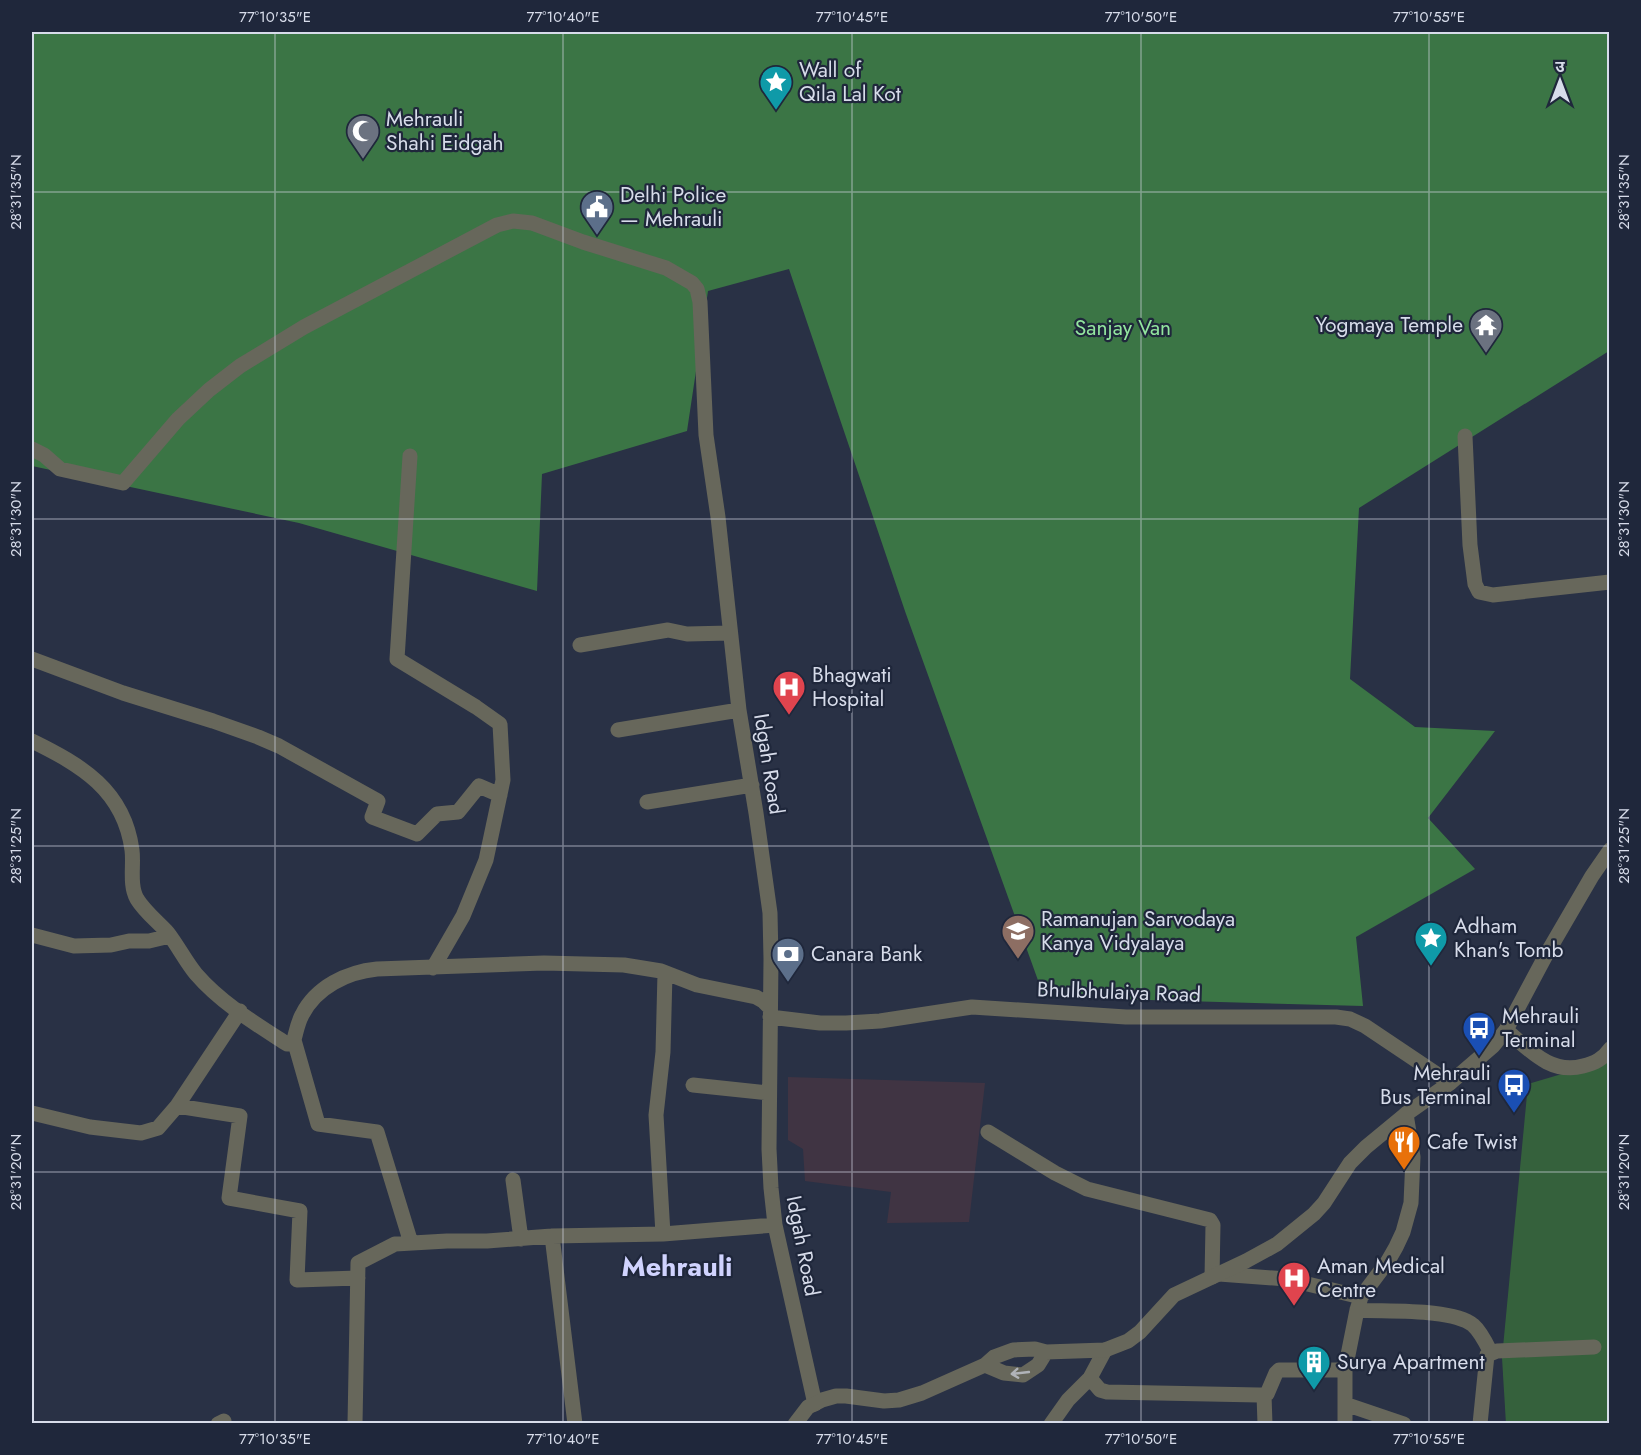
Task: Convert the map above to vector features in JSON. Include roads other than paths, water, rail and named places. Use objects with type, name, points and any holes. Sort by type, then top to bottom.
[{"type":"street","name":"Idgah Road","points":[[32,449],[44,455],[60,469],[123,483],[178,419],[209,390],[240,366],[324,316],[497,225],[513,221],[543,227],[666,268],[685,278],[697,289],[700,302],[706,435],[718,517],[739,710],[770,913],[771,1188],[775,1225],[815,1404]]},
{"type":"street","points":[[1465,436],[1471,554],[1475,584],[1479,592],[1493,595],[1610,582]]},
{"type":"street","points":[[410,456],[397,659],[500,724],[503,780],[486,860],[463,916],[433,968]]},
{"type":"street","points":[[580,645],[668,630],[687,634],[730,633]]},
{"type":"street","points":[[32,659],[123,693],[213,721],[279,746],[378,801],[372,817],[417,834],[437,814],[458,812],[479,786],[500,795]]},
{"type":"street","points":[[618,730],[739,710]]},
{"type":"street","points":[[32,741],[76,764],[104,789],[124,819],[129,835],[136,897],[170,936],[197,975],[240,1011],[287,1044],[291,1044],[294,1040],[318,1124],[377,1132],[411,1243]]},
{"type":"street","points":[[647,802],[752,785]]},
{"type":"street","points":[[795,1424],[808,1407],[836,1396],[884,1401],[899,1400],[922,1393],[985,1365],[994,1357],[1014,1350],[1035,1349],[1046,1352],[1105,1350],[1128,1341],[1140,1332],[1174,1295],[1277,1244],[1324,1203],[1350,1163],[1406,1114],[1450,1083],[1493,1046],[1506,1030],[1546,955],[1592,876],[1610,850]]},
{"type":"street","points":[[32,935],[74,946],[111,945],[170,936]]},
{"type":"street","name":"Bhulbhulaiya Road","points":[[294,1040],[297,1025],[316,996],[336,981],[363,970],[544,963],[624,964],[665,973],[697,986],[756,998],[763,1001],[770,1012],[820,1023],[880,1022],[972,1007],[1126,1017],[1336,1017],[1350,1019],[1365,1026],[1450,1083]]},
{"type":"street","points":[[663,1234],[656,1115],[663,1052],[665,973]]},
{"type":"street","points":[[32,1113],[90,1127],[141,1133],[158,1128],[177,1106],[240,1011]]},
{"type":"street","points":[[1506,1030],[1546,1063],[1564,1068],[1597,1062],[1610,1049]]},
{"type":"street","points":[[693,1084],[769,1093]]},
{"type":"street","points":[[177,1106],[240,1116],[229,1198],[300,1211],[297,1280],[358,1278]]},
{"type":"street","points":[[1345,1424],[1345,1370],[1359,1304],[1396,1247],[1411,1203],[1413,1157],[1406,1114]]},
{"type":"street","points":[[988,1132],[1064,1178],[1087,1189],[1206,1217],[1213,1226],[1215,1275]]},
{"type":"street","points":[[513,1180],[521,1239]]},
{"type":"street","points":[[355,1424],[358,1263],[395,1244],[552,1236],[663,1234],[775,1225]]},
{"type":"street","points":[[552,1236],[575,1424]]},
{"type":"street","points":[[1215,1275],[1287,1279],[1359,1304],[1454,1316],[1474,1326],[1482,1335],[1491,1353]]},
{"type":"street","points":[[1480,1424],[1487,1355],[1594,1347]]},
{"type":"street","points":[[1051,1424],[1068,1400],[1090,1378],[1105,1350]]},
{"type":"street","points":[[985,1365],[1004,1373],[1023,1375],[1038,1365],[1046,1352]]},
{"type":"street","points":[[1090,1378],[1100,1390],[1107,1392],[1264,1395],[1269,1392],[1276,1373],[1281,1369],[1345,1370]]},
{"type":"street","points":[[1264,1395],[1265,1424]]},
{"type":"street","points":[[1345,1404],[1404,1424]]},
{"type":"place","name":"Wall of Qila Lal Kot","points":[[776,111]]},
{"type":"place","name":"Mehrauli Shahi Eidgah","points":[[363,160]]},
{"type":"place","name":"Delhi Police — Mehrauli","points":[[597,236]]},
{"type":"place","name":"Yogmaya Temple","points":[[1486,354]]},
{"type":"place","name":"Bhagwati Hospital","points":[[789,716]]},
{"type":"place","name":"Ramanujan Sarvodaya Kanya Vidyalaya","points":[[1018,960]]},
{"type":"place","name":"Adham Khan's Tomb","points":[[1431,967]]},
{"type":"place","name":"Canara Bank","points":[[788,983]]},
{"type":"place","name":"Mehrauli Terminal","points":[[1479,1057]]},
{"type":"place","name":"Mehrauli Bus Terminal","points":[[1514,1114]]},
{"type":"place","name":"Cafe Twist","points":[[1404,1171]]},
{"type":"place","name":"Aman Medical Centre","points":[[1294,1307]]},
{"type":"place","name":"Surya Apartment","points":[[1314,1391]]},
{"type":"district","name":"Mehrauli","points":[[677,1266]]},
{"type":"park label","name":"Sanjay Van","points":[[1123,328]]}]
